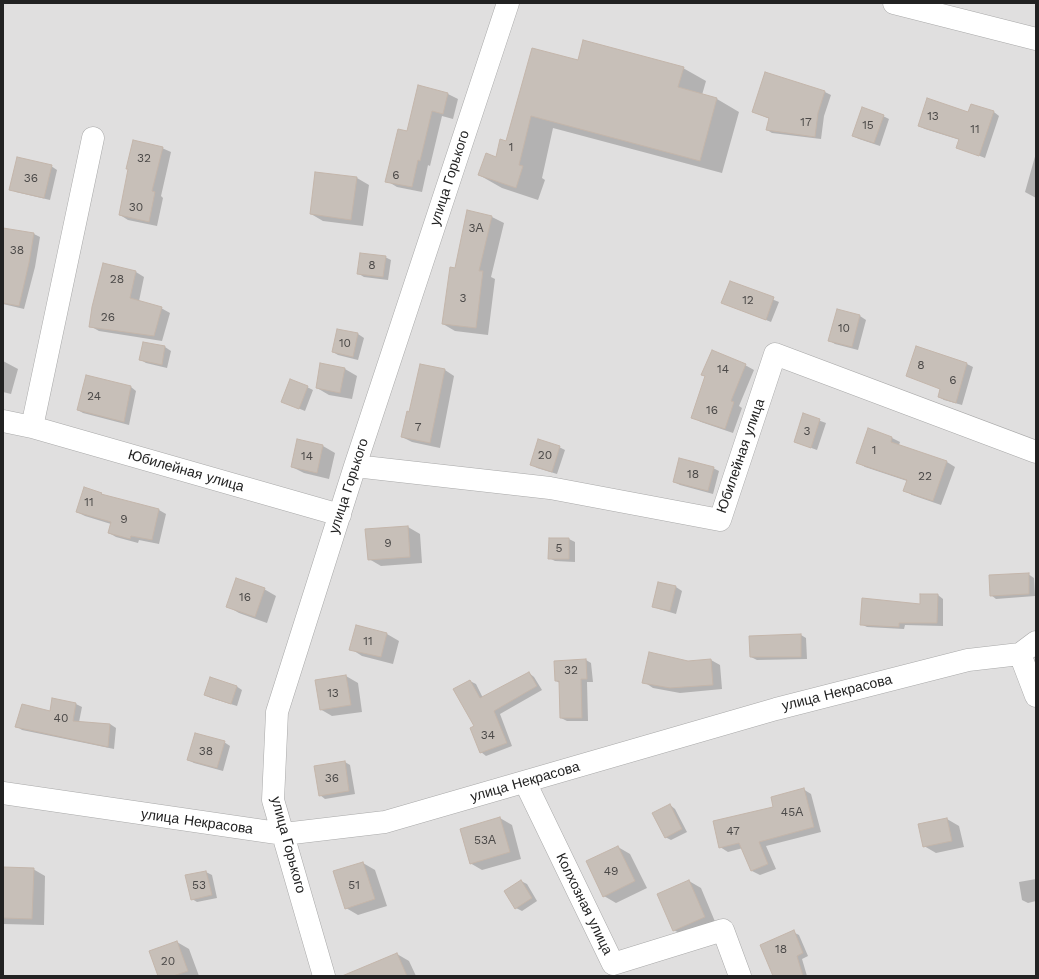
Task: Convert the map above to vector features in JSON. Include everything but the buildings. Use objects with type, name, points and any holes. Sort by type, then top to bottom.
[{"type":"street","name":"улица Горького","points":[[324,976],[273,800],[277,712],[354,466],[508,3]]},
{"type":"street","points":[[894,3],[1036,39]]},
{"type":"street","points":[[32,427],[93,138]]},
{"type":"street","name":"Юбилейная улица","points":[[354,466],[550,488],[720,520],[775,354],[1036,452]]},
{"type":"street","name":"Юбилейная улица","points":[[3,421],[32,427],[340,514]]},
{"type":"street","points":[[1028,648],[1036,696]]},
{"type":"street","name":"улица Некрасова","points":[[3,793],[284,834],[385,822],[776,709],[968,660],[1028,648]]},
{"type":"street","name":"Колхозная улица","points":[[525,782],[613,964],[723,930],[740,976]]},
{"type":"shaded area","points":[[3,3],[1036,3],[1036,976],[3,976]]}]
